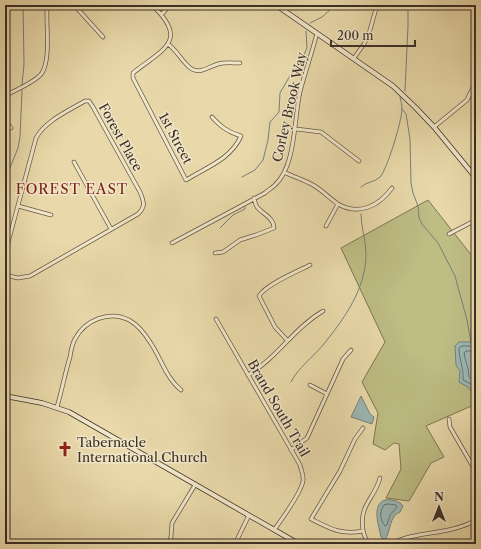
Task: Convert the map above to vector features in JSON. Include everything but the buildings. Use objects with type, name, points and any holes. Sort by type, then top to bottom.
[{"type":"main road","points":[[5,539],[8,544]]},
{"type":"street","points":[[5,96],[42,74],[46,61],[48,5]]},
{"type":"street","points":[[74,5],[103,37]]},
{"type":"street","points":[[152,5],[162,14],[171,28],[171,37],[168,44],[176,50],[187,65],[193,70],[201,71],[220,64],[240,63]]},
{"type":"street","points":[[162,14],[170,5]]},
{"type":"street","points":[[276,5],[393,86],[434,127],[476,178]]},
{"type":"street","points":[[354,58],[368,37],[377,5]]},
{"type":"street","name":"Corley Brook Way","points":[[172,243],[276,185],[284,172],[289,157],[296,129],[300,92],[317,33]]},
{"type":"street","name":"1st Street","points":[[168,44],[132,75],[186,180],[229,154],[237,146],[241,136],[229,132],[212,117]]},
{"type":"street","points":[[434,127],[467,100],[476,81]]},
{"type":"street","name":"Forest Place","points":[[5,254],[36,138],[40,131],[66,112],[85,101],[89,101],[140,192],[144,202],[143,209],[138,214],[30,276],[18,278],[5,275]]},
{"type":"street","points":[[5,120],[11,128]]},
{"type":"street","points":[[296,129],[321,132],[359,161]]},
{"type":"street","points":[[74,162],[111,229]]},
{"type":"street","points":[[284,172],[314,185],[338,204],[357,210],[367,208],[386,196],[392,188]]},
{"type":"street","points":[[215,253],[223,252],[240,240],[274,228],[274,224],[270,218],[258,208],[254,198]]},
{"type":"street","points":[[326,226],[338,204]]},
{"type":"street","points":[[18,206],[51,215]]},
{"type":"street","points":[[448,234],[476,220]]},
{"type":"street","points":[[287,340],[276,327],[259,296],[269,287],[310,265]]},
{"type":"street","points":[[248,375],[267,361],[308,320],[323,311]]},
{"type":"street","points":[[57,407],[74,340],[85,326],[95,319],[112,316],[129,320],[138,327],[150,342],[173,384],[181,390]]},
{"type":"street","name":"Brand South Trail","points":[[216,319],[300,465],[303,474],[303,481],[299,490],[274,530]]},
{"type":"street","points":[[291,450],[307,438],[343,359],[350,350]]},
{"type":"street","points":[[310,385],[326,394]]},
{"type":"street","points":[[5,396],[57,407],[80,418],[299,544]]},
{"type":"street","points":[[449,419],[450,427],[475,467],[476,472]]},
{"type":"street","points":[[363,428],[355,438],[340,471],[311,519],[336,531],[349,533],[363,531]]},
{"type":"street","points":[[370,544],[367,542],[363,531],[362,514],[378,485],[380,478]]},
{"type":"street","points":[[168,544],[171,537],[172,523],[195,484]]},
{"type":"street","points":[[235,544],[249,515]]},
{"type":"street","points":[[391,544],[458,529],[476,520]]},
{"type":"green space","points":[[428,200],[476,261],[476,404],[426,426],[444,457],[431,463],[409,501],[386,498],[401,469],[399,444],[394,443],[385,450],[373,444],[378,413],[362,382],[385,342],[341,248]]},
{"type":"water","points":[[459,342],[476,342],[476,394],[474,395],[468,387],[459,382],[460,371],[456,365],[455,346]]},
{"type":"water","points":[[361,396],[370,414],[374,417],[372,424],[351,417]]},
{"type":"water","points":[[385,500],[395,501],[403,506],[400,512],[396,514],[392,520],[385,540],[381,537],[377,511],[378,506]]},
{"type":"waterway","points":[[22,85],[24,64],[23,5]]},
{"type":"waterway","points":[[310,23],[322,17],[338,5]]},
{"type":"waterway","points":[[405,91],[408,5]]},
{"type":"waterway","points":[[242,177],[255,170],[263,160],[268,140],[270,122],[279,112],[280,93],[302,59],[307,48],[306,31]]},
{"type":"waterway","points":[[5,180],[18,148],[20,137],[22,90]]},
{"type":"waterway","points":[[361,187],[376,180],[383,173],[400,123],[402,108],[400,97]]},
{"type":"waterway","points":[[402,109],[406,114],[410,139],[411,183],[418,206],[419,218],[422,224],[438,243],[455,276],[467,320],[471,342]]},
{"type":"waterway","points":[[220,228],[233,215],[245,209],[245,207]]},
{"type":"waterway","points":[[291,382],[339,325],[358,291],[365,267],[366,254],[361,214]]},
{"type":"place","name":"Tabernacle International Church","points":[[65,449]]},
{"type":"district","name":"FOREST EAST","points":[[72,189]]}]
